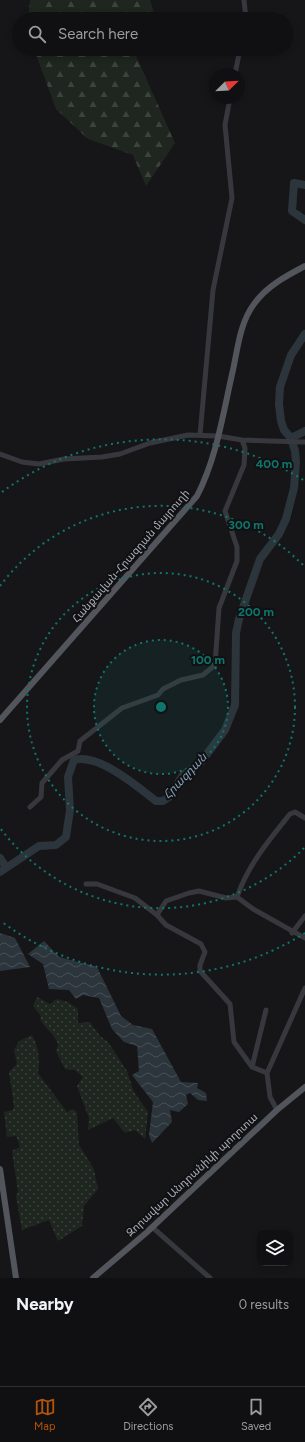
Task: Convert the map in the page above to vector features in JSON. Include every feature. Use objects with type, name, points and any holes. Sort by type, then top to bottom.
[{"type":"main road","name":"Հանքավան-Հրազդան մայրուղի","points":[[0,720],[197,496],[212,460],[242,328],[254,304],[269,288],[305,266]]},
{"type":"main road","name":"Զորավար Անդրանիկի պողոտա","points":[[93,1278],[152,1226],[277,1110],[305,1087]]},
{"type":"main road","points":[[0,1169],[15,1278]]},
{"type":"street","points":[[244,0],[245,12]]},
{"type":"street","points":[[236,68],[239,56]]},
{"type":"street","points":[[200,435],[213,290],[232,198],[225,125],[229,104]]},
{"type":"street","points":[[0,454],[22,462],[39,464],[64,459],[102,457],[166,439],[200,435],[242,440],[281,440],[305,442]]},
{"type":"street","points":[[30,807],[41,797],[42,783],[62,760],[78,751],[80,741],[122,708],[158,695],[163,689],[181,680],[203,675],[215,665],[219,608],[237,561],[237,547],[226,511],[244,465],[245,448],[242,440]]},
{"type":"street","points":[[237,897],[243,881],[260,850],[290,814],[295,812],[305,818]]},
{"type":"street","points":[[86,884],[97,884],[135,898],[157,915],[166,926],[202,944],[205,949],[200,965],[200,971],[230,1004],[234,1042],[252,1067],[267,1073]]},
{"type":"street","points":[[157,915],[166,901],[199,891],[226,898],[237,897],[253,909],[305,938]]},
{"type":"street","points":[[292,932],[305,916]]},
{"type":"street","points":[[277,1110],[270,1097],[267,1073],[305,988]]},
{"type":"street","points":[[252,1067],[266,1010]]},
{"type":"street","points":[[152,1226],[210,1278]]},
{"type":"green space","points":[[30,0],[150,0],[154,12],[29,12]]},
{"type":"green space","points":[[37,56],[136,56],[175,143],[146,186],[133,155],[88,139],[56,109]]},
{"type":"green space","points":[[37,997],[50,1004],[56,999],[68,1002],[78,1009],[78,1023],[90,1022],[100,1036],[108,1042],[127,1071],[134,1092],[148,1112],[145,1139],[135,1130],[125,1133],[113,1118],[88,1130],[89,1118],[77,1086],[83,1077],[75,1070],[65,1069],[56,1051],[58,1044],[56,1040],[42,1023],[40,1019],[41,1016],[33,1006]]},
{"type":"green space","points":[[32,1035],[38,1054],[38,1073],[67,1112],[73,1109],[77,1113],[79,1145],[94,1169],[98,1189],[84,1206],[82,1226],[58,1241],[49,1220],[22,1230],[16,1196],[18,1192],[12,1151],[20,1147],[16,1136],[7,1137],[4,1112],[13,1110],[14,1106],[9,1072],[17,1064],[14,1050],[19,1041]]},
{"type":"water","points":[[0,933],[15,938],[30,967],[0,971]]},
{"type":"water","points":[[44,941],[59,957],[97,967],[121,1016],[133,1025],[152,1029],[181,1082],[198,1083],[197,1088],[206,1093],[207,1101],[198,1100],[190,1093],[186,1095],[188,1104],[179,1112],[170,1110],[172,1122],[152,1143],[149,1135],[153,1102],[132,1075],[139,1071],[137,1046],[124,1042],[112,1029],[99,998],[83,995],[76,999],[69,990],[49,989],[43,964],[28,954]]},
{"type":"waterway","points":[[305,185],[294,183],[292,211],[305,220]]},
{"type":"waterway","name":"Հրազդան","points":[[0,872],[39,846],[56,845],[66,837],[70,810],[68,777],[74,760],[84,759],[95,761],[106,766],[129,780],[156,801],[163,801],[169,797],[183,775],[201,762],[225,730],[235,705],[236,633],[239,619],[260,559],[279,534],[286,519],[294,488],[296,462],[295,451],[291,438],[284,430],[281,421],[279,404],[280,387],[291,355],[305,334]]},
{"type":"waterway","name":"Հրազդան","points":[[291,438],[305,431]]},
{"type":"waterway","points":[[0,858],[6,867]]}]
